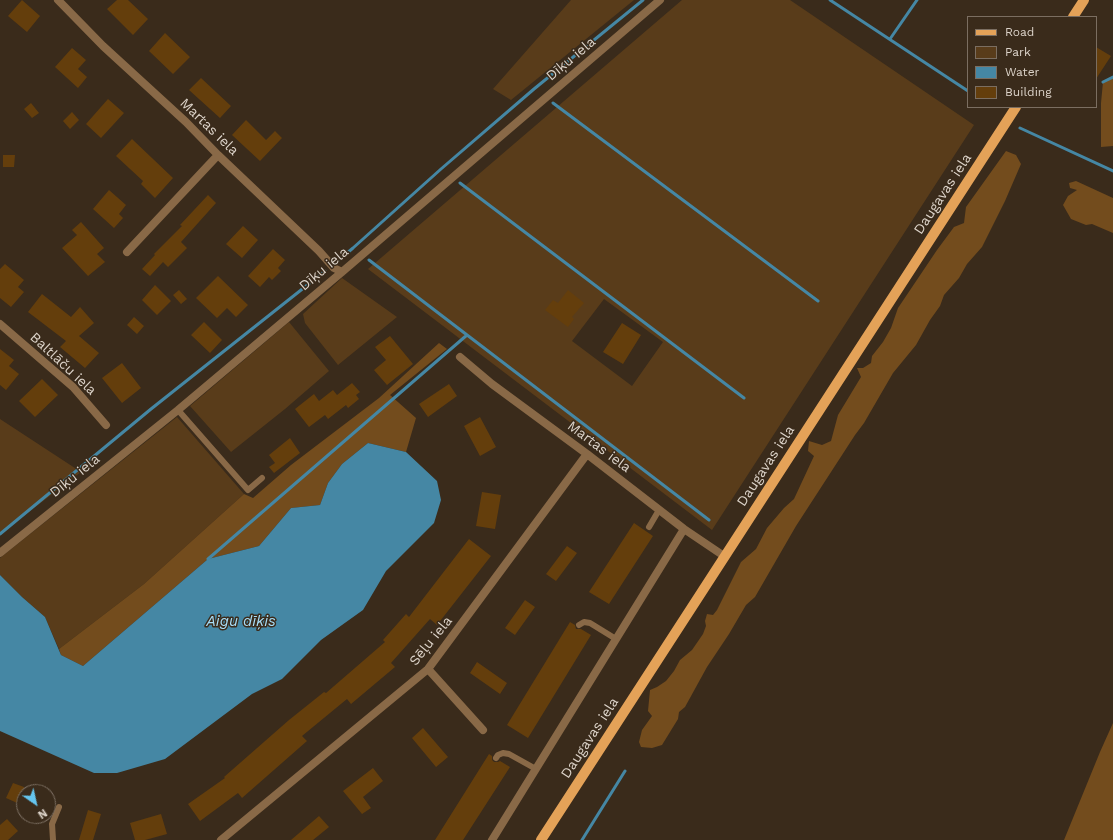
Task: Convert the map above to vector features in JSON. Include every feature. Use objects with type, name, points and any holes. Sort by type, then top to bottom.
[{"type":"main road","points":[[1074,16],[1084,0]]},
{"type":"main road","name":"Daugavas iela","points":[[541,840],[1015,108]]},
{"type":"street","name":"Martas iela","points":[[58,0],[103,46],[186,122],[218,155],[319,251],[334,268],[342,272]]},
{"type":"street","name":"Dīķu iela","points":[[0,553],[178,410],[660,0]]},
{"type":"street","points":[[127,252],[218,155]]},
{"type":"street","name":"Baltlāču iela","points":[[0,324],[73,387],[106,425]]},
{"type":"street","name":"Martas iela","points":[[460,358],[492,384],[587,454],[684,529],[724,556]]},
{"type":"street","name":"Sēļu iela","points":[[221,840],[428,669],[587,454]]},
{"type":"street","points":[[492,840],[684,529]]},
{"type":"street","points":[[428,669],[483,730]]},
{"type":"lane","points":[[178,410],[248,490],[262,478]]},
{"type":"lane","points":[[649,527],[659,510]]},
{"type":"lane","points":[[579,625],[584,622],[590,623],[616,639]]},
{"type":"lane","points":[[496,758],[498,755],[503,753],[509,754],[536,769]]},
{"type":"lane","points":[[52,840],[52,824],[59,807]]},
{"type":"green space","points":[[571,0],[634,0],[511,100],[493,89]]},
{"type":"green space","points":[[682,0],[790,0],[974,125],[712,530],[368,269]],"holes":[[[604,299],[663,342],[632,386],[572,341]]]},
{"type":"green space","points":[[342,278],[397,317],[338,365],[305,323],[303,314]]},
{"type":"green space","points":[[289,322],[329,371],[285,409],[231,452],[190,406]]},
{"type":"green space","points":[[177,417],[244,494],[144,584],[59,649],[45,617],[0,575],[0,558]]},
{"type":"green space","points":[[0,419],[81,472],[0,534]]},
{"type":"shaded area","points":[[1113,77],[1113,146],[1101,147],[1101,103],[1103,82]]},
{"type":"shaded area","points":[[1006,151],[1016,155],[1021,164],[1005,201],[982,247],[967,264],[959,278],[944,295],[940,306],[916,345],[893,373],[864,423],[796,526],[755,597],[746,605],[707,667],[685,707],[679,712],[678,719],[662,745],[652,748],[641,747],[639,742],[642,730],[652,716],[648,711],[650,690],[666,681],[680,660],[692,650],[703,634],[706,626],[705,621],[707,614],[713,615],[717,610],[741,562],[756,549],[767,528],[794,499],[814,456],[808,451],[809,441],[822,445],[831,441],[838,415],[861,377],[857,368],[863,368],[871,363],[872,356],[883,342],[891,328],[898,308],[954,227],[964,223],[966,207]]},
{"type":"shaded area","points":[[1076,181],[1113,198],[1113,233],[1092,224],[1086,225],[1071,219],[1063,205],[1068,196],[1077,190],[1070,188],[1069,183]]},
{"type":"shaded area","points":[[439,343],[447,349],[390,395],[416,418],[406,452],[368,443],[342,464],[328,483],[320,505],[291,508],[259,546],[208,559],[83,666],[61,655],[59,649],[144,584],[244,494],[253,498],[291,465],[379,398]]},
{"type":"shaded area","points":[[1113,723],[1113,840],[1064,840],[1100,752]]},
{"type":"water","name":"Aigu dīķis","points":[[368,443],[406,452],[437,481],[441,500],[434,523],[386,571],[363,610],[321,640],[282,679],[252,694],[165,759],[117,773],[94,773],[0,731],[0,575],[45,617],[61,655],[83,666],[208,559],[259,546],[291,508],[320,505],[328,483],[342,464]]},
{"type":"building","points":[[22,0],[40,16],[27,32],[8,16]]},
{"type":"building","points":[[117,0],[128,0],[148,19],[133,35],[107,9]]},
{"type":"building","points":[[165,33],[190,57],[173,74],[149,51]]},
{"type":"building","points":[[72,48],[86,60],[78,69],[87,77],[78,88],[55,67]]},
{"type":"building","points":[[1097,48],[1111,56],[1097,77]]},
{"type":"building","points":[[201,78],[231,106],[220,118],[189,90]]},
{"type":"building","points":[[108,99],[124,113],[101,138],[86,124]]},
{"type":"building","points":[[31,103],[39,113],[32,118],[24,109]]},
{"type":"building","points":[[72,112],[79,120],[70,129],[63,121]]},
{"type":"building","points":[[246,120],[266,140],[275,131],[282,138],[260,161],[232,135]]},
{"type":"building","points":[[132,139],[173,178],[155,198],[141,184],[143,181],[116,156]]},
{"type":"building","points":[[3,155],[15,155],[14,167],[3,167]]},
{"type":"building","points":[[109,190],[126,205],[119,214],[123,218],[114,228],[93,209]]},
{"type":"building","points":[[208,195],[216,203],[181,242],[187,248],[168,267],[163,262],[150,276],[142,269],[155,255],[154,254],[182,226],[180,225]]},
{"type":"building","points":[[81,222],[104,248],[97,254],[105,262],[88,276],[62,248],[77,235],[72,230]]},
{"type":"building","points":[[243,226],[258,240],[242,258],[226,244]]},
{"type":"building","points":[[273,249],[285,260],[278,268],[281,271],[272,280],[269,277],[260,287],[248,276]]},
{"type":"building","points":[[5,264],[24,280],[18,287],[24,292],[11,307],[0,298],[0,269]]},
{"type":"building","points":[[218,276],[248,305],[236,317],[227,308],[217,318],[196,298]]},
{"type":"building","points":[[155,285],[171,301],[157,315],[142,300]]},
{"type":"building","points":[[179,290],[187,299],[181,304],[173,295]]},
{"type":"building","points":[[568,290],[584,303],[572,317],[574,319],[568,327],[545,310],[553,300],[558,303]]},
{"type":"building","points":[[42,294],[71,317],[80,307],[94,323],[79,336],[99,353],[85,368],[60,347],[66,341],[28,312]]},
{"type":"building","points":[[134,317],[144,326],[137,334],[127,325]]},
{"type":"building","points":[[204,322],[222,340],[210,353],[191,335]]},
{"type":"building","points":[[622,323],[641,335],[623,364],[603,352]]},
{"type":"building","points":[[390,336],[413,364],[387,385],[374,370],[386,360],[375,347]]},
{"type":"building","points":[[0,349],[14,360],[9,366],[19,374],[6,390],[0,385]]},
{"type":"building","points":[[122,363],[141,388],[122,403],[102,378]]},
{"type":"building","points":[[42,379],[58,395],[35,417],[19,401]]},
{"type":"building","points":[[352,383],[360,392],[356,395],[359,399],[348,408],[346,405],[328,419],[325,415],[309,427],[295,409],[314,394],[319,401],[333,390],[337,395]]},
{"type":"building","points":[[449,384],[457,396],[428,417],[419,404]]},
{"type":"building","points":[[480,417],[496,447],[480,456],[464,426]]},
{"type":"building","points":[[290,438],[300,453],[274,473],[269,467],[275,463],[269,455]]},
{"type":"building","points":[[482,492],[501,495],[495,529],[476,526]]},
{"type":"building","points":[[634,523],[653,536],[609,604],[589,592]]},
{"type":"building","points":[[469,539],[491,556],[437,625],[430,619],[391,663],[395,667],[351,704],[347,699],[302,736],[307,741],[242,798],[238,793],[200,821],[188,804],[225,778],[224,777],[289,720],[324,692],[326,693],[385,642],[383,640],[406,614],[409,617]]},
{"type":"building","points":[[567,546],[577,553],[556,581],[546,574]]},
{"type":"building","points":[[525,600],[535,607],[515,635],[505,628]]},
{"type":"building","points":[[570,622],[575,625],[576,629],[581,629],[591,635],[528,738],[507,725]]},
{"type":"building","points":[[477,662],[507,683],[500,694],[470,673]]},
{"type":"building","points":[[423,728],[448,757],[436,767],[412,738]]},
{"type":"building","points":[[489,754],[492,756],[492,760],[494,762],[500,761],[510,767],[463,840],[435,840]]},
{"type":"building","points":[[373,768],[383,781],[363,797],[371,808],[362,814],[343,791]]},
{"type":"building","points":[[13,783],[16,784],[16,802],[6,798]]},
{"type":"building","points":[[88,810],[101,814],[93,840],[79,840]]},
{"type":"building","points":[[161,814],[167,834],[145,840],[135,840],[130,823]]},
{"type":"building","points":[[319,816],[329,827],[313,840],[291,840]]},
{"type":"building","points":[[7,819],[18,831],[8,840],[0,840],[0,825]]},
{"type":"waterway","points":[[339,260],[534,89],[643,0]]},
{"type":"waterway","points":[[830,0],[967,90]]},
{"type":"waterway","points":[[890,39],[917,0]]},
{"type":"waterway","points":[[1103,82],[1113,77]]},
{"type":"waterway","points":[[553,103],[818,301]]},
{"type":"waterway","points":[[1020,128],[1113,171]]},
{"type":"waterway","points":[[460,183],[744,398]]},
{"type":"waterway","points":[[369,260],[709,520]]},
{"type":"waterway","points":[[0,534],[151,409],[325,271]]},
{"type":"waterway","points":[[208,559],[467,335]]},
{"type":"waterway","points":[[582,840],[625,771]]}]
